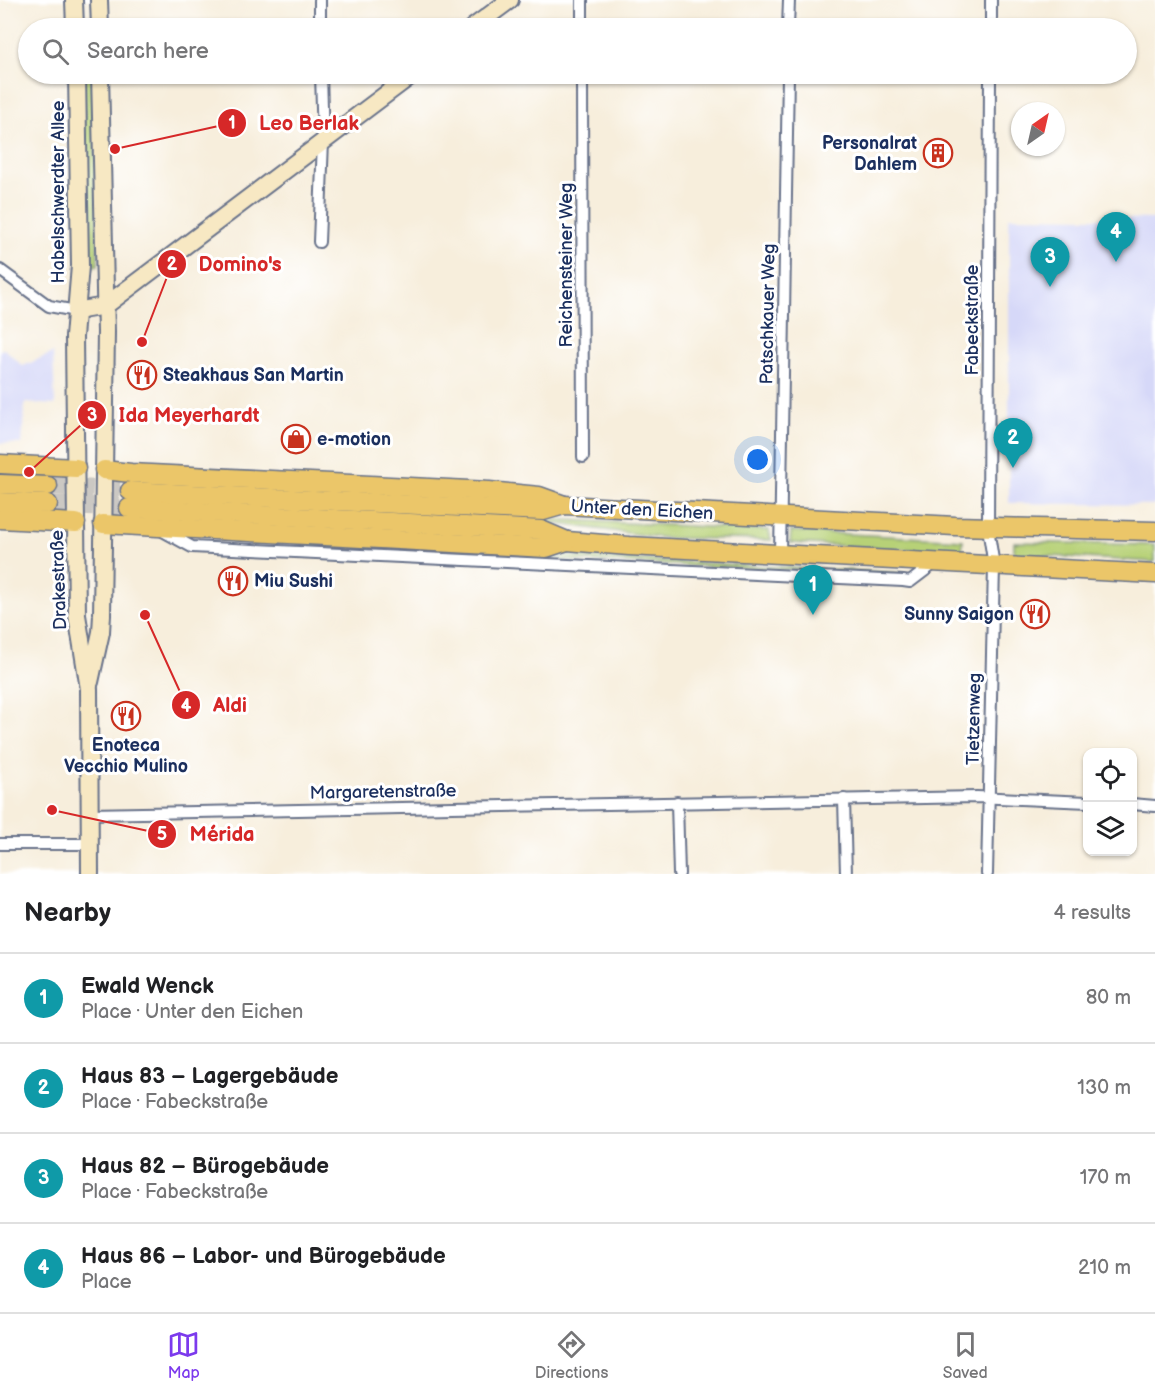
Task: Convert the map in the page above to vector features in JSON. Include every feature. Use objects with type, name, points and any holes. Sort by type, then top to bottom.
[{"type":"main road","points":[[74,0],[75,18]]},
{"type":"main road","points":[[99,0],[100,18]]},
{"type":"main road","points":[[486,18],[510,0]]},
{"type":"main road","name":"Habelschwerdter Allee","points":[[76,468],[74,337],[80,266],[77,84]]},
{"type":"main road","points":[[100,84],[105,306],[103,524]]},
{"type":"main road","points":[[76,311],[105,306],[400,84]]},
{"type":"main road","points":[[0,464],[489,491],[539,496],[564,505]]},
{"type":"main road","name":"Drakestraße","points":[[76,468],[77,615],[89,689],[90,874]]},
{"type":"main road","points":[[0,484],[48,495],[0,502]]},
{"type":"main road","name":"Unter den Eichen","points":[[1155,531],[988,528],[564,505],[543,512],[130,500],[542,530],[567,541],[780,555],[1155,574]]},
{"type":"main road","points":[[0,519],[546,548],[567,541]]},
{"type":"main road","name":"Drakestraße","points":[[89,689],[101,632],[103,524]]},
{"type":"street","points":[[320,0],[320,18]]},
{"type":"street","points":[[582,0],[582,18]]},
{"type":"street","points":[[788,18],[789,0]]},
{"type":"street","points":[[991,0],[991,18]]},
{"type":"street","points":[[319,242],[323,141],[321,84]]},
{"type":"street","name":"Reichensteiner Weg","points":[[582,84],[583,457]]},
{"type":"street","name":"Patschkauer Weg","points":[[780,555],[788,84]]},
{"type":"street","name":"Fabeckstraße","points":[[990,84],[988,528],[994,566]]},
{"type":"street","points":[[0,270],[49,306],[76,311]]},
{"type":"street","points":[[156,527],[192,547],[910,582],[935,563]]},
{"type":"street","name":"Tietzenweg","points":[[987,874],[994,566]]},
{"type":"street","name":"Margaretenstraße","points":[[89,814],[989,797],[1083,802]]},
{"type":"street","points":[[844,799],[846,874]]},
{"type":"street","points":[[677,802],[679,874]]},
{"type":"street","points":[[1137,804],[1155,806]]},
{"type":"street","points":[[0,844],[90,844]]},
{"type":"shaded area","points":[[1009,217],[1155,219],[1155,505],[1009,503]]},
{"type":"shaded area","points":[[4,349],[23,366],[53,353],[55,405],[25,403],[22,444],[0,443],[0,350]]},
{"type":"green space","points":[[82,84],[94,84],[98,265],[88,267]]},
{"type":"green space","points":[[504,517],[769,530],[771,540],[666,538]]},
{"type":"green space","points":[[791,531],[963,540],[962,552],[790,543]]},
{"type":"green space","points":[[305,542],[496,553],[493,557],[306,547]]},
{"type":"green space","points":[[1014,542],[1155,545],[1155,562],[1014,554]]},
{"type":"green space","points":[[510,553],[903,573],[905,575],[509,558]]},
{"type":"tunnel","points":[[48,486],[130,491]]},
{"type":"tunnel","points":[[48,504],[129,508]]},
{"type":"place","name":"Leo Berlak","points":[[115,149]]},
{"type":"place","name":"Personalrat Dahlem","points":[[938,153]]},
{"type":"place","name":"Haus 86 – Labor- und Bürogebäude","points":[[1116,262]]},
{"type":"place","name":"Haus 82 – Bürogebäude","points":[[1050,287]]},
{"type":"place","name":"Domino's","points":[[142,342]]},
{"type":"place","name":"Steakhaus San Martin","points":[[142,375]]},
{"type":"place","name":"e-motion","points":[[296,439]]},
{"type":"place","name":"Haus 83 – Lagergebäude","points":[[1013,468]]},
{"type":"place","name":"Ida Meyerhardt","points":[[29,472]]},
{"type":"place","name":"Miu Sushi","points":[[233,581]]},
{"type":"place","name":"Sunny Saigon","points":[[1035,614]]},
{"type":"place","name":"Aldi","points":[[145,615]]},
{"type":"place","name":"Ewald Wenck","points":[[813,615]]},
{"type":"place","name":"Enoteca Vecchio Mulino","points":[[126,716]]},
{"type":"place","name":"Mérida","points":[[52,810]]}]
